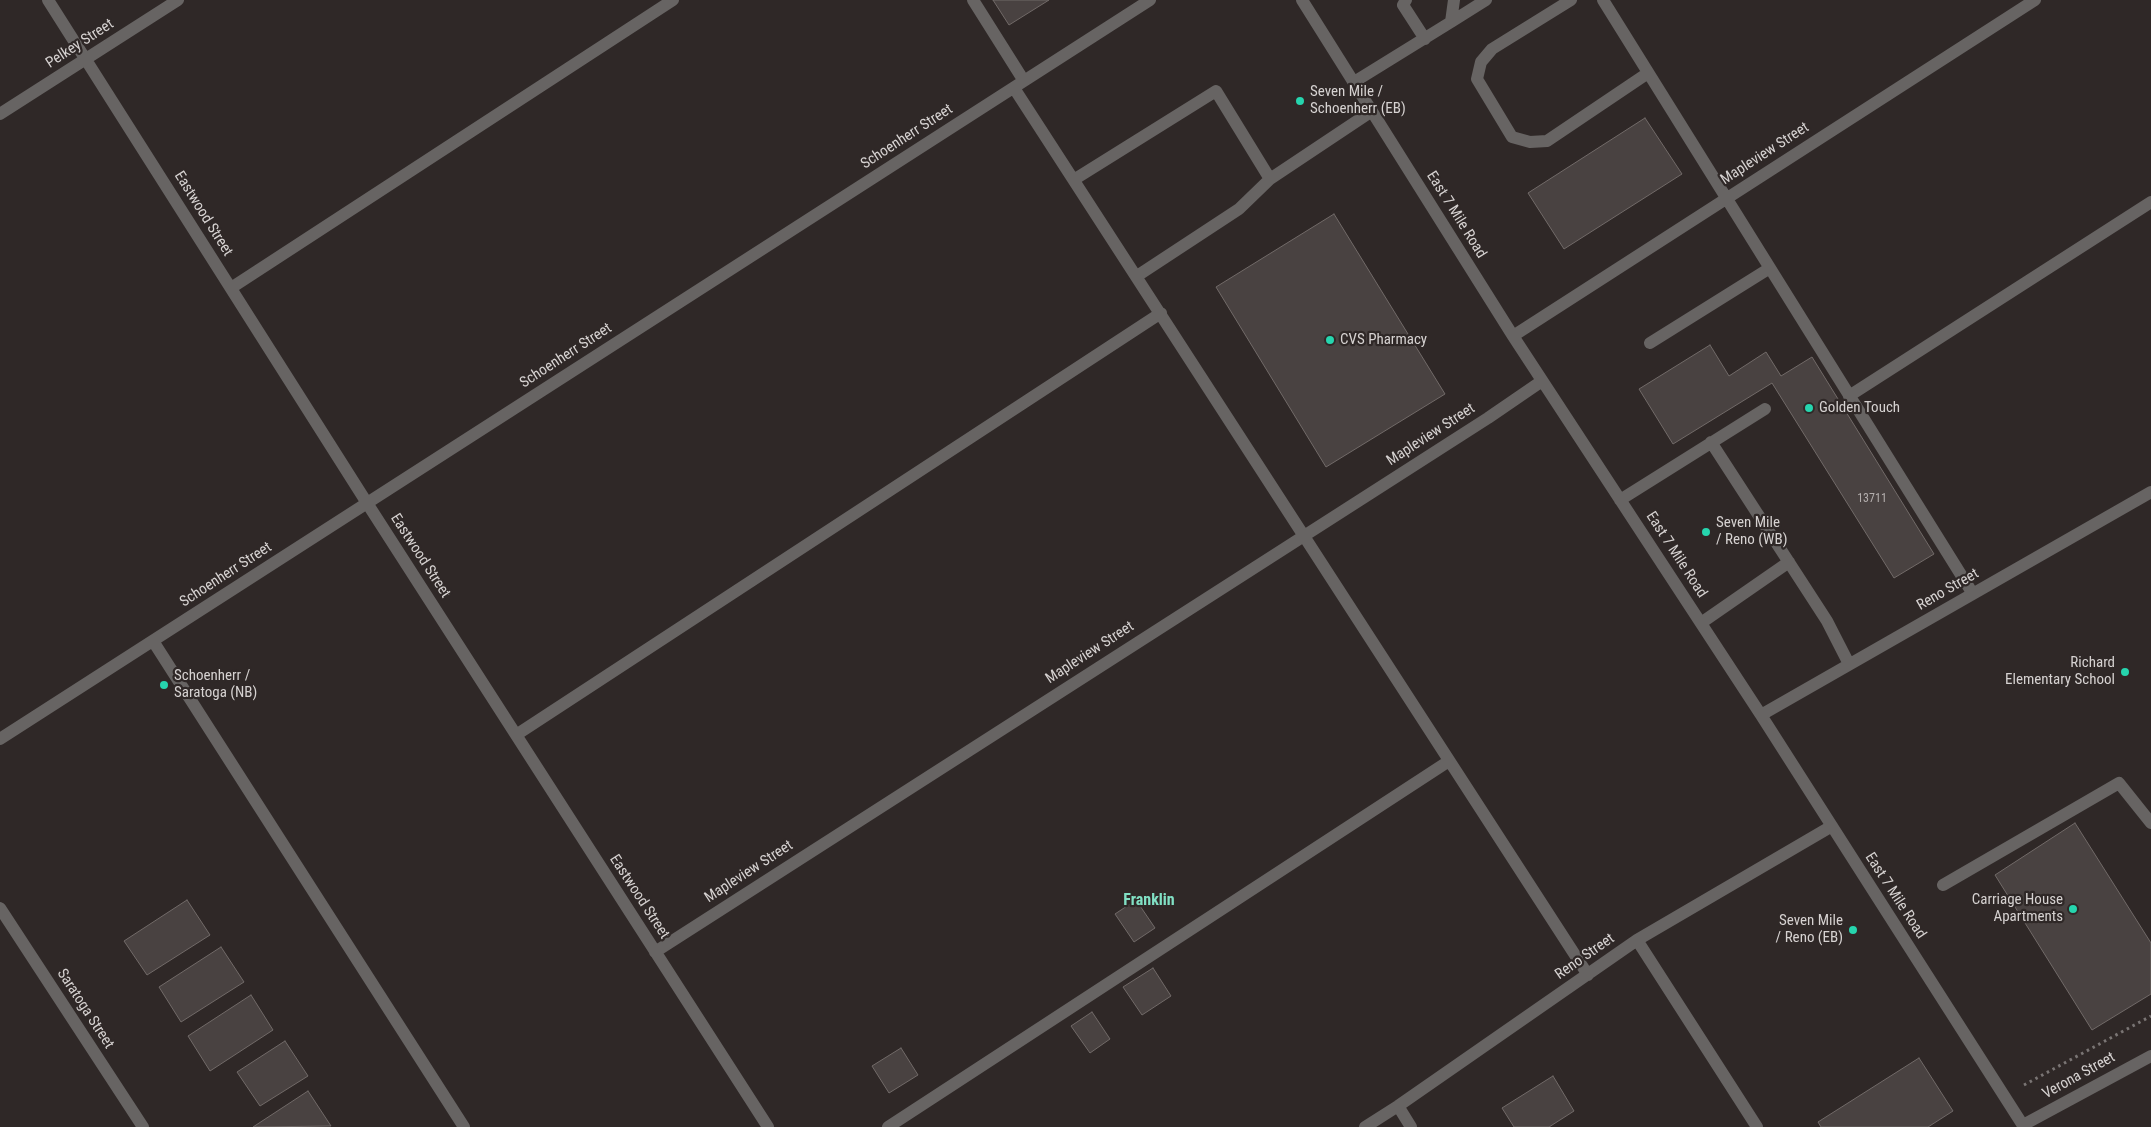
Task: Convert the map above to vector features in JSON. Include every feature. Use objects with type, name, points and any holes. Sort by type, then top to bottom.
[{"type":"street","name":"Eastwood Street","points":[[48,0],[367,503],[768,1127]]},
{"type":"street","name":"Pelkey Street","points":[[0,114],[178,0]]},
{"type":"street","points":[[231,288],[672,0]]},
{"type":"street","points":[[972,0],[1075,180],[1588,975]]},
{"type":"street","name":"East 7 Mile Road","points":[[1302,0],[1513,336],[1761,715],[2024,1126]]},
{"type":"street","points":[[1451,22],[1454,0]]},
{"type":"street","points":[[1354,82],[1486,0]]},
{"type":"street","points":[[1571,0],[1492,49],[1481,62],[1477,79],[1512,137],[1530,142],[1547,141],[1648,73]]},
{"type":"street","points":[[1603,0],[1973,594]]},
{"type":"street","name":"Mapleview Street","points":[[1513,336],[2035,0]]},
{"type":"street","name":"Schoenherr Street","points":[[0,739],[1145,2]]},
{"type":"street","points":[[1403,2],[1425,39]]},
{"type":"street","points":[[1075,180],[1216,91],[1270,179]]},
{"type":"street","points":[[1137,276],[1239,209],[1270,179],[1372,111]]},
{"type":"street","points":[[1849,396],[2151,202]]},
{"type":"street","points":[[1650,343],[1770,268]]},
{"type":"street","points":[[516,735],[1161,313]]},
{"type":"street","name":"Mapleview Street","points":[[655,952],[1542,381]]},
{"type":"street","points":[[1620,500],[1765,408]]},
{"type":"street","points":[[1712,442],[1827,620],[1850,664]]},
{"type":"street","name":"Reno Street","points":[[1761,715],[2151,492]]},
{"type":"street","points":[[1701,623],[1788,562]]},
{"type":"street","points":[[153,641],[464,1127]]},
{"type":"street","points":[[888,1127],[1449,760]]},
{"type":"street","points":[[1943,885],[2119,784],[2151,823]]},
{"type":"street","name":"Reno Street","points":[[1365,1127],[1638,940],[1832,826]]},
{"type":"street","name":"Saratoga Street","points":[[0,908],[143,1127]]},
{"type":"street","points":[[1638,940],[1758,1127]]},
{"type":"street","name":"Verona Street","points":[[2024,1126],[2151,1056]]},
{"type":"street","points":[[1398,1106],[1411,1127]]},
{"type":"path","points":[[2004,1097],[2046,1071],[2151,1016]]},
{"type":"building","points":[[993,0],[1049,0],[1009,25]]},
{"type":"building","points":[[1645,118],[1682,174],[1564,249],[1528,193]]},
{"type":"building","name":"CVS Pharmacy","points":[[1334,214],[1445,394],[1326,467],[1216,287]]},
{"type":"building","points":[[1710,345],[1729,376],[1766,352],[1781,376],[1812,357],[1934,554],[1894,578],[1772,383],[1673,444],[1639,389]]},
{"type":"building","name":"Carriage House Apartments","points":[[2075,823],[2151,943],[2151,994],[2092,1030],[1995,875]]},
{"type":"building","points":[[187,900],[210,935],[147,975],[124,941]]},
{"type":"building","points":[[1136,900],[1155,928],[1134,942],[1115,914]]},
{"type":"building","points":[[221,947],[244,982],[181,1022],[159,987]]},
{"type":"building","points":[[1153,968],[1171,996],[1142,1015],[1123,987]]},
{"type":"building","points":[[251,995],[273,1030],[210,1071],[188,1036]]},
{"type":"building","points":[[1092,1012],[1110,1039],[1090,1053],[1071,1026]]},
{"type":"building","points":[[285,1041],[308,1076],[260,1106],[237,1072]]},
{"type":"building","points":[[901,1048],[918,1075],[889,1093],[872,1066]]},
{"type":"building","points":[[1919,1058],[1953,1111],[1928,1127],[1821,1127],[1818,1122]]},
{"type":"building","points":[[1553,1076],[1574,1111],[1549,1127],[1514,1127],[1502,1108]]},
{"type":"building","points":[[308,1091],[331,1126],[253,1127]]},
{"type":"place","name":"Seven Mile / Schoenherr (EB)","points":[[1300,101]]},
{"type":"place","name":"CVS Pharmacy","points":[[1330,340]]},
{"type":"place","name":"Golden Touch","points":[[1809,408]]},
{"type":"place","name":"Seven Mile / Reno (WB)","points":[[1706,532]]},
{"type":"place","name":"Richard Elementary School","points":[[2125,672]]},
{"type":"place","name":"Schoenherr / Saratoga (NB)","points":[[164,685]]},
{"type":"place","name":"Carriage House Apartments","points":[[2073,909]]},
{"type":"place","name":"Seven Mile / Reno (EB)","points":[[1853,930]]},
{"type":"district","name":"Franklin","points":[[1149,901]]}]
